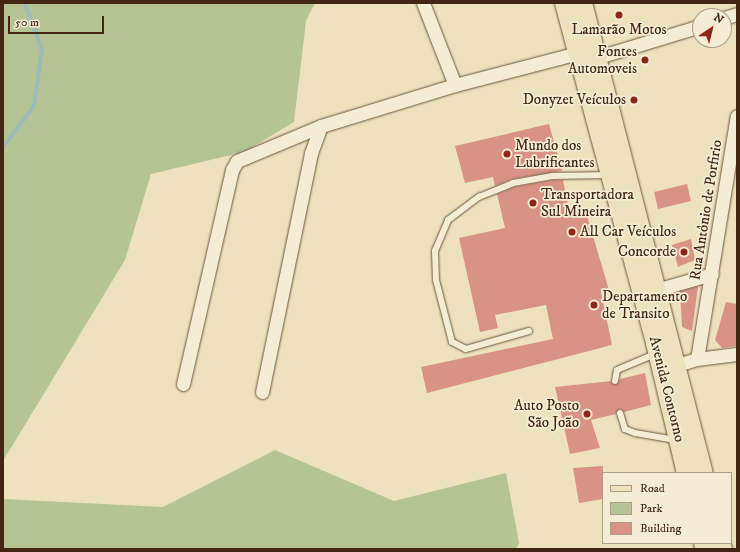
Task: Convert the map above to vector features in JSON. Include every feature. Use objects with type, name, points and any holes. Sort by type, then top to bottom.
[{"type":"main road","name":"Avenida Contorno","points":[[565,3],[587,56],[656,290],[677,365],[703,472]]},
{"type":"main road","name":"Avenida Contorno","points":[[582,3],[587,56],[610,175],[658,353],[687,472]]},
{"type":"street","points":[[423,3],[455,85]]},
{"type":"street","points":[[183,384],[234,164],[246,156],[321,126],[455,85],[587,56],[692,28]]},
{"type":"street","name":"Rua Antônio de Porfirio","points":[[697,359],[737,116]]},
{"type":"street","points":[[262,392],[311,153],[321,126]]},
{"type":"street","points":[[656,290],[712,274]]},
{"type":"street","points":[[677,365],[697,359],[737,354]]},
{"type":"lane","points":[[529,331],[466,349],[452,342],[436,280],[435,251],[448,220],[480,197],[513,183],[552,176],[610,175]]},
{"type":"lane","points":[[614,381],[617,370],[658,353]]},
{"type":"lane","points":[[620,413],[625,429],[635,433],[679,440]]},
{"type":"green space","points":[[3,3],[315,3],[306,21],[294,122],[244,152],[151,174],[125,260],[3,461]]},
{"type":"green space","points":[[275,450],[394,501],[506,473],[519,543],[516,549],[3,549],[3,499],[163,507]]},
{"type":"building","name":"Mundo dos Lubrificantes","points":[[549,124],[562,171],[512,179],[495,186],[493,177],[465,183],[455,146]]},
{"type":"building","points":[[552,180],[563,180],[569,211],[585,209],[609,290],[601,292],[612,345],[427,393],[421,367],[553,339],[546,305],[495,315],[498,328],[480,332],[459,238],[505,228],[497,194],[514,187]]},
{"type":"building","points":[[687,184],[691,201],[658,209],[654,192]]},
{"type":"building","name":"Concorde","points":[[691,239],[695,260],[678,267],[672,245]]},
{"type":"building","points":[[698,287],[692,331],[682,327],[680,291]]},
{"type":"building","points":[[726,302],[737,304],[737,346],[722,348],[715,340]]},
{"type":"building","name":"Auto Posto São João","points":[[645,373],[651,405],[624,412],[619,409],[616,414],[591,420],[600,448],[570,454],[555,387],[611,381],[616,385],[620,379]]},
{"type":"building","points":[[603,466],[602,499],[579,503],[573,468]]},
{"type":"waterway","points":[[3,147],[34,106],[42,50],[25,3]]},
{"type":"place","name":"Lamarão Motos","points":[[619,15]]},
{"type":"place","name":"Fontes Automoveis","points":[[645,60]]},
{"type":"place","name":"Donyzet Veículos","points":[[634,100]]},
{"type":"place","name":"Mundo dos Lubrificantes","points":[[507,154]]},
{"type":"place","name":"Transportadora Sul Mineira","points":[[533,203]]},
{"type":"place","name":"All Car Veículos","points":[[572,232]]},
{"type":"place","name":"Concorde","points":[[684,252]]},
{"type":"place","name":"Departamento de Transito","points":[[594,305]]},
{"type":"place","name":"Auto Posto São João","points":[[587,414]]}]
